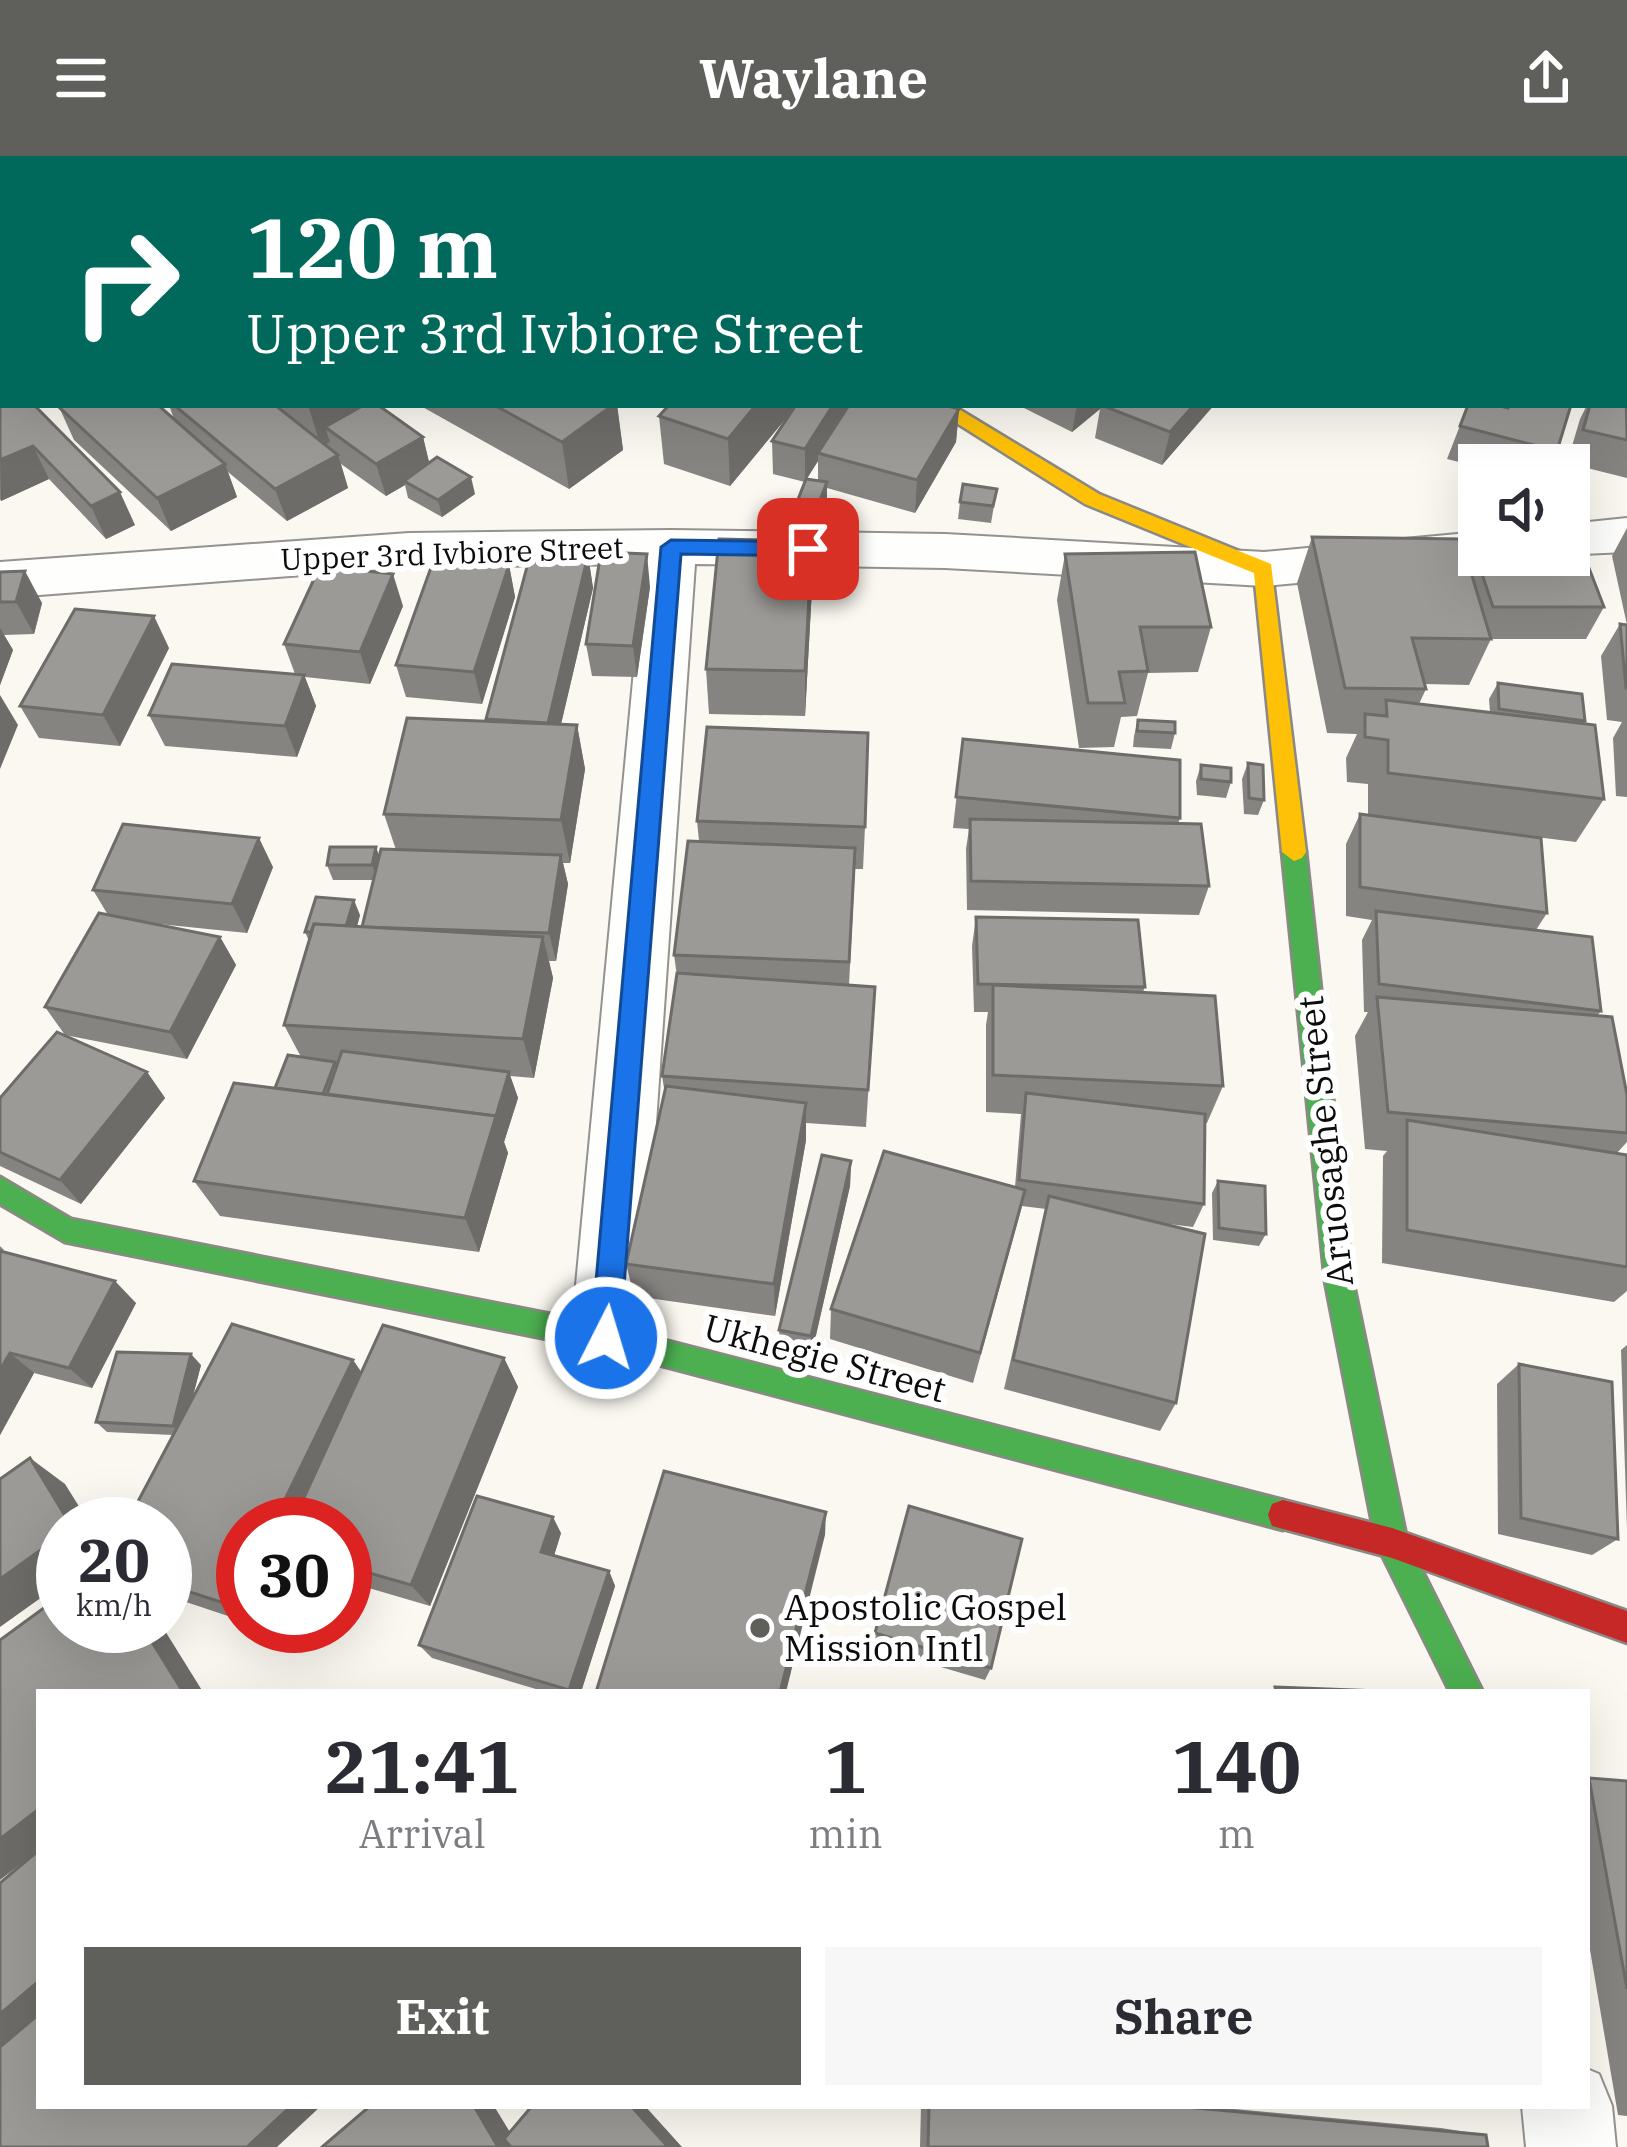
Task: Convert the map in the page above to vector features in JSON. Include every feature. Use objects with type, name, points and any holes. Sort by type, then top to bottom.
[{"type":"street","points":[[943,408],[1092,499],[1264,569]]},
{"type":"street","points":[[1590,539],[1627,536]]},
{"type":"street","points":[[606,1338],[671,547]]},
{"type":"street","name":"Upper 3rd Ivbiore Street","points":[[0,580],[409,550],[945,551],[1264,569],[1458,551]]},
{"type":"street","name":"Aruosaghe Street","points":[[1264,569],[1339,1281],[1392,1543],[1465,1689]]},
{"type":"street","name":"Ukhegie Street","points":[[0,1189],[65,1230],[606,1338],[1392,1543],[1627,1627]]},
{"type":"street","points":[[1567,2109],[1571,2147]]},
{"type":"building","points":[[0,408],[37,408],[120,492],[91,506],[33,446],[0,460]]},
{"type":"building","points":[[60,408],[161,408],[225,464],[157,498]]},
{"type":"building","points":[[178,408],[279,408],[338,455],[275,489]]},
{"type":"building","points":[[359,408],[382,408],[423,437],[376,464],[325,427]]},
{"type":"building","points":[[500,408],[609,408],[562,442]]},
{"type":"building","points":[[666,408],[754,408],[728,439],[659,416]]},
{"type":"building","points":[[794,408],[831,408],[805,449],[772,441]]},
{"type":"building","points":[[847,408],[959,409],[917,480],[818,453]]},
{"type":"building","points":[[1109,408],[1191,408],[1170,432]]},
{"type":"building","points":[[1467,408],[1570,408],[1559,444],[1530,444],[1460,426]]},
{"type":"building","points":[[1589,408],[1626,408],[1627,440],[1583,430]]},
{"type":"building","points":[[437,457],[471,477],[438,500],[404,481]]},
{"type":"building","points":[[806,479],[827,482],[818,505],[797,502]]},
{"type":"building","points":[[963,484],[997,489],[993,506],[960,502]]},
{"type":"building","points":[[1312,537],[1458,539],[1458,576],[1472,576],[1491,639],[1412,638],[1426,689],[1345,688]]},
{"type":"building","points":[[719,539],[812,541],[805,671],[706,669]]},
{"type":"building","points":[[531,552],[588,555],[548,723],[486,719]]},
{"type":"building","points":[[601,552],[647,554],[633,646],[586,644]]},
{"type":"building","points":[[1195,552],[1211,627],[1140,627],[1148,671],[1119,672],[1125,703],[1088,703],[1065,554]]},
{"type":"building","points":[[434,559],[509,565],[474,672],[396,665]]},
{"type":"building","points":[[320,566],[393,574],[360,652],[284,644]]},
{"type":"building","points":[[25,571],[16,602],[0,602],[0,572]]},
{"type":"building","points":[[1590,571],[1604,607],[1493,607],[1483,576],[1590,576]]},
{"type":"building","points":[[75,609],[154,616],[103,715],[20,706]]},
{"type":"building","points":[[1620,624],[1627,625],[1627,688],[1626,688]]},
{"type":"building","points":[[172,664],[304,675],[285,726],[149,715]]},
{"type":"building","points":[[1498,683],[1582,694],[1585,721],[1499,709]]},
{"type":"building","points":[[1386,700],[1595,725],[1604,799],[1388,773],[1388,740],[1365,737],[1365,714],[1387,716]]},
{"type":"building","points":[[407,718],[577,725],[561,820],[384,814]]},
{"type":"building","points":[[1138,720],[1175,722],[1175,733],[1137,731]]},
{"type":"building","points":[[707,727],[868,733],[865,827],[697,821]]},
{"type":"building","points":[[963,739],[1180,760],[1180,818],[956,797]]},
{"type":"building","points":[[1248,763],[1263,765],[1264,800],[1249,798]]},
{"type":"building","points":[[1201,765],[1231,768],[1231,782],[1201,779]]},
{"type":"building","points":[[1360,814],[1541,838],[1547,913],[1360,887]]},
{"type":"building","points":[[970,819],[1201,824],[1209,886],[971,881]]},
{"type":"building","points":[[123,824],[259,838],[232,904],[93,890]]},
{"type":"building","points":[[688,841],[855,848],[849,962],[674,955]]},
{"type":"building","points":[[330,847],[376,847],[372,865],[327,865]]},
{"type":"building","points":[[381,849],[561,855],[549,933],[362,927]]},
{"type":"building","points":[[316,897],[354,900],[346,926],[314,924],[311,932],[305,932]]},
{"type":"building","points":[[1376,911],[1592,937],[1601,1011],[1379,984]]},
{"type":"building","points":[[99,913],[220,937],[170,1032],[45,1007]]},
{"type":"building","points":[[976,917],[1138,920],[1145,987],[978,984]]},
{"type":"building","points":[[314,924],[543,937],[523,1039],[284,1025]]},
{"type":"building","points":[[677,973],[875,987],[868,1090],[662,1076]]},
{"type":"building","points":[[993,985],[1215,996],[1223,1086],[993,1075]]},
{"type":"building","points":[[1377,997],[1612,1017],[1627,1095],[1627,1133],[1388,1112]]},
{"type":"building","points":[[57,1032],[147,1072],[60,1180],[0,1152],[0,1098]]},
{"type":"building","points":[[342,1051],[509,1072],[496,1116],[327,1094]]},
{"type":"building","points":[[288,1055],[335,1062],[323,1094],[275,1088]]},
{"type":"building","points":[[234,1083],[496,1116],[465,1218],[194,1181]]},
{"type":"building","points":[[666,1086],[806,1103],[774,1284],[626,1264]]},
{"type":"building","points":[[1026,1093],[1205,1114],[1204,1204],[1019,1180]]},
{"type":"building","points":[[1407,1120],[1627,1155],[1627,1267],[1407,1230]]},
{"type":"building","points":[[884,1151],[1025,1190],[980,1353],[831,1309]]},
{"type":"building","points":[[822,1155],[851,1161],[811,1336],[779,1330]]},
{"type":"building","points":[[1218,1181],[1265,1186],[1266,1234],[1219,1228]]},
{"type":"building","points":[[1049,1196],[1205,1234],[1176,1403],[1013,1360]]},
{"type":"building","points":[[0,1251],[115,1281],[69,1368],[10,1353],[0,1370]]},
{"type":"building","points":[[232,1324],[353,1360],[286,1497],[216,1497],[216,1600],[192,1593],[192,1497],[140,1497]]},
{"type":"building","points":[[383,1325],[504,1358],[411,1585],[372,1574],[372,1497],[304,1497]]},
{"type":"building","points":[[117,1352],[191,1354],[173,1426],[96,1422]]},
{"type":"building","points":[[1519,1364],[1612,1382],[1618,1539],[1521,1518]]},
{"type":"building","points":[[30,1458],[54,1497],[36,1497],[36,1553],[0,1579],[0,1479]]},
{"type":"building","points":[[664,1471],[826,1512],[781,1689],[597,1689]]},
{"type":"building","points":[[477,1496],[553,1517],[541,1552],[609,1571],[569,1689],[419,1645]]},
{"type":"building","points":[[909,1506],[1022,1539],[991,1668],[875,1633]]},
{"type":"building","points":[[36,1614],[36,1653],[159,1653],[181,1689],[36,1689],[36,1811],[0,1839],[0,1640]]},
{"type":"building","points":[[1590,1778],[1627,1781],[1627,1989],[1590,1784]]},
{"type":"building","points":[[36,1853],[36,1984],[0,2014],[0,1883]]},
{"type":"building","points":[[36,2017],[36,2109],[288,2109],[247,2147],[0,2147],[0,2047]]},
{"type":"building","points":[[366,2109],[476,2109],[498,2147],[322,2147]]},
{"type":"building","points":[[529,2109],[634,2109],[668,2147],[511,2147],[504,2139]]},
{"type":"building","points":[[929,2109],[1206,2109],[1486,2135],[1488,2147],[928,2147]]},
{"type":"traffic: fast","points":[[1294,852],[1339,1281],[1392,1543],[1465,1689]]},
{"type":"traffic: fast","points":[[0,1189],[65,1230],[606,1338],[1283,1515]]},
{"type":"traffic: slow","points":[[943,408],[1092,499],[1264,569],[1294,852]]},
{"type":"traffic: jam","points":[[1283,1515],[1392,1543],[1627,1627]]},
{"type":"place","name":"Apostolic Gospel Mission Intl","points":[[760,1628]]},
{"type":"route","points":[[606,1338],[671,547],[808,549]]}]
